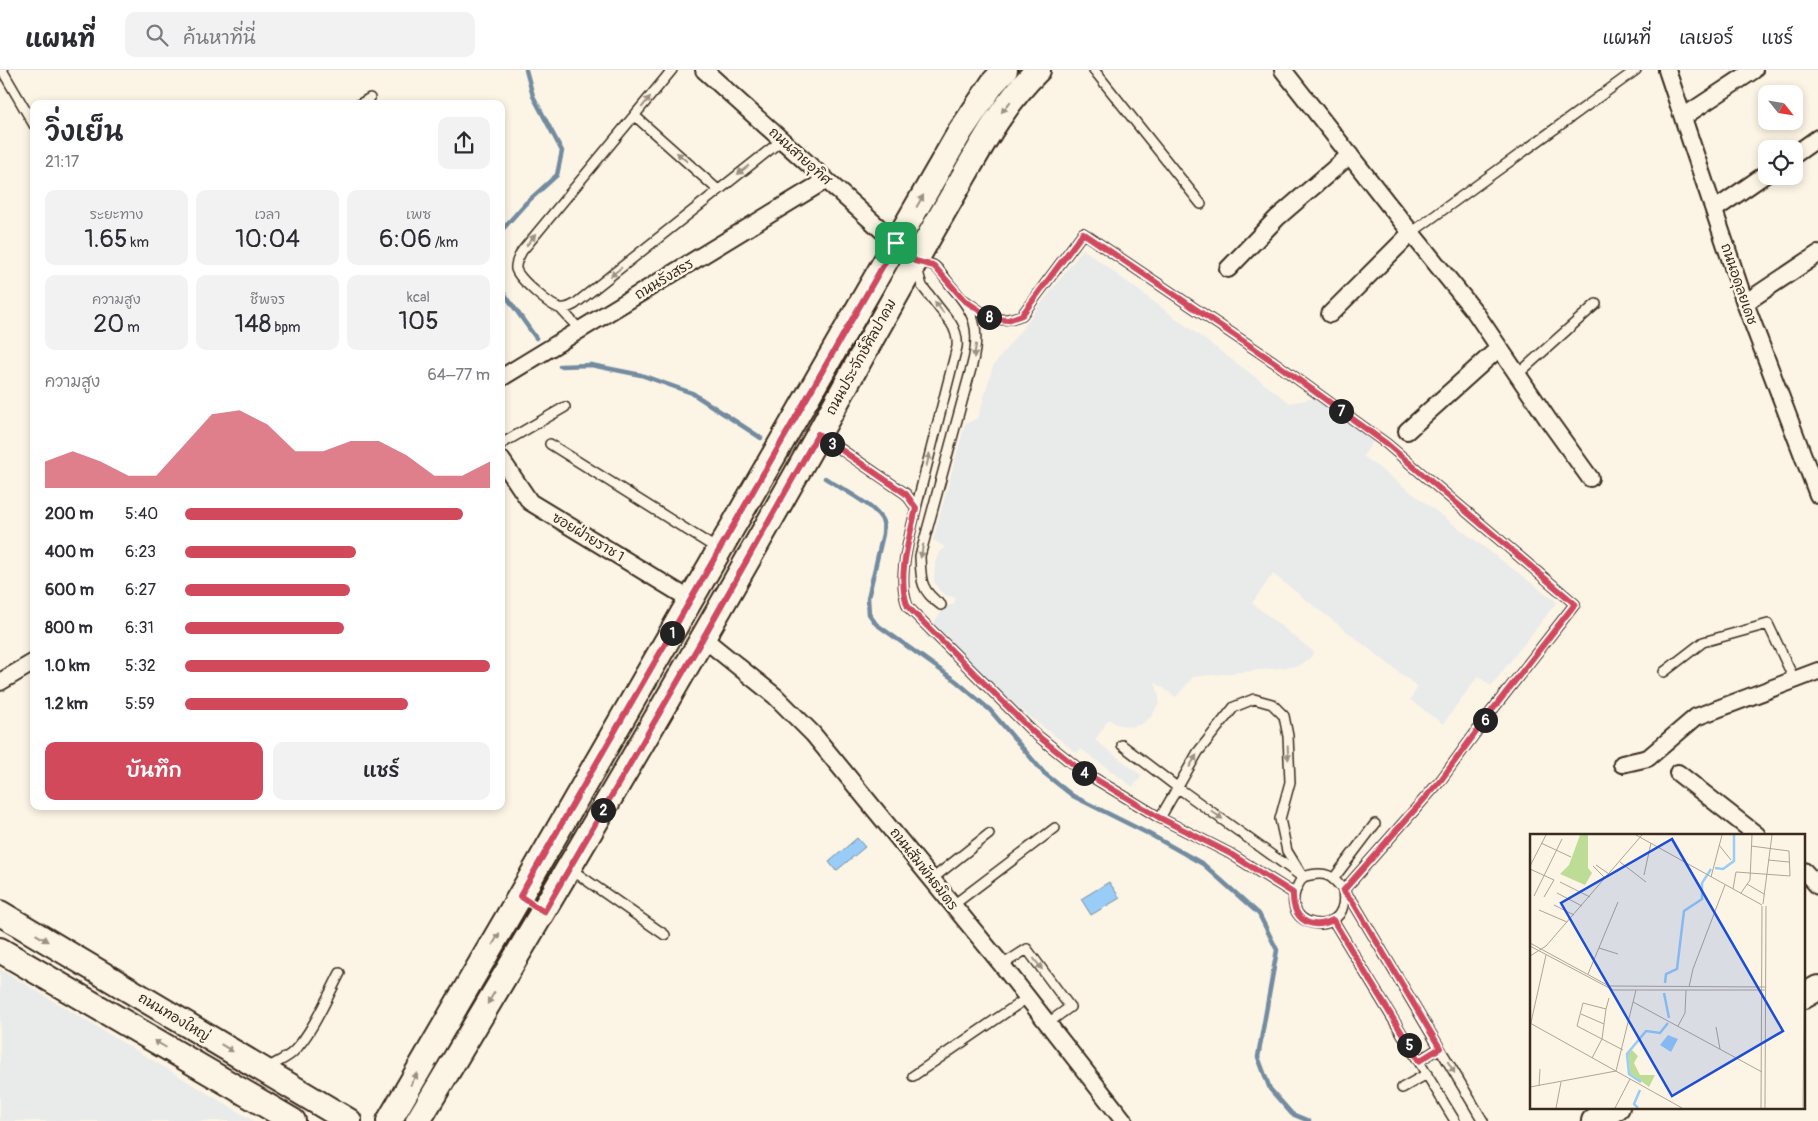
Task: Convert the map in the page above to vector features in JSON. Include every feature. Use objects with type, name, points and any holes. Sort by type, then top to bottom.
[{"type":"street","name":"ถนนสายอุทิศ","points":[[704,70],[896,243]]},
{"type":"street","name":"ถนนประจักษ์ศิลปาคม","points":[[389,1121],[960,132],[1005,70]]},
{"type":"street","name":"ถนนประจักษ์ศิลปาคม","points":[[418,1121],[544,912],[703,638],[1000,114],[1038,70]]},
{"type":"street","points":[[1283,70],[1475,312],[1590,478]]},
{"type":"street","name":"ถนนอดุลยเดช","points":[[1667,70],[1745,303],[1817,489]]},
{"type":"street","points":[[1683,117],[1754,70]]},
{"type":"street","points":[[1803,149],[1818,138]]},
{"type":"street","points":[[1228,269],[1277,218],[1350,156]]},
{"type":"street","name":"ถนนรังสรร","points":[[505,376],[826,180]]},
{"type":"street","points":[[1714,210],[1758,180]]},
{"type":"street","points":[[1330,314],[1412,233]]},
{"type":"street","points":[[896,243],[915,261]]},
{"type":"street","points":[[1745,303],[1818,254]]},
{"type":"street","points":[[1407,431],[1499,348]]},
{"type":"street","points":[[795,418],[818,434]]},
{"type":"street","name":"ซอยฝ่ายราช 1","points":[[505,465],[530,502],[691,600]]},
{"type":"street","points":[[677,623],[703,638]]},
{"type":"street","name":"ถนนสัมพันธมิตร","points":[[703,638],[775,696],[813,734],[1002,965],[1124,1121]]},
{"type":"street","points":[[0,682],[30,664]]},
{"type":"street","points":[[1622,764],[1648,758],[1696,717],[1818,671]]},
{"type":"street","points":[[1678,773],[1756,834]]},
{"type":"street","points":[[545,853],[569,868]]},
{"type":"street","points":[[1806,874],[1818,886]]},
{"type":"street","points":[[520,896],[544,912]]},
{"type":"street","name":"ถนนทองใหญ่","points":[[0,913],[349,1121]]},
{"type":"street","points":[[0,950],[293,1121]]},
{"type":"street","points":[[1806,995],[1818,988]]},
{"type":"street","points":[[1594,1121],[1615,1108]]},
{"type":"lane","points":[[2,70],[30,118]]},
{"type":"lane","points":[[672,70],[522,251],[516,262],[516,269],[521,278],[553,306],[567,309],[575,304],[782,140]]},
{"type":"lane","points":[[1094,70],[1201,204]]},
{"type":"lane","points":[[1412,233],[1636,70]]},
{"type":"lane","points":[[635,116],[718,190]]},
{"type":"lane","points":[[915,261],[934,266],[964,300],[992,319],[1008,320],[1022,315],[1083,233],[1274,362],[1387,444],[1575,604],[1496,705],[1441,780],[1343,891]]},
{"type":"lane","points":[[915,261],[922,286],[951,323],[958,338],[916,508],[904,570],[904,597],[908,607],[1033,732],[1079,769],[1160,818],[1229,853],[1293,893]]},
{"type":"lane","points":[[941,605],[925,591],[920,556],[976,352],[977,336],[974,322],[964,300]]},
{"type":"lane","points":[[1517,375],[1596,304]]},
{"type":"lane","points":[[560,308],[580,330]]},
{"type":"lane","points":[[505,442],[565,407]]},
{"type":"lane","points":[[818,434],[906,494],[916,508]]},
{"type":"lane","points":[[550,444],[720,550]]},
{"type":"lane","points":[[1664,672],[1703,642],[1768,624],[1794,679]]},
{"type":"lane","points":[[1160,818],[1198,752],[1234,707],[1254,699],[1272,704],[1284,716],[1288,736],[1290,782],[1280,819],[1287,851],[1303,877]]},
{"type":"lane","points":[[1122,745],[1177,787],[1303,877]]},
{"type":"lane","points":[[1334,878],[1375,824]]},
{"type":"lane","points":[[952,906],[1055,828]]},
{"type":"lane","points":[[932,879],[989,834]]},
{"type":"lane","points":[[569,868],[665,935]]},
{"type":"lane","points":[[1319,873],[1327,874],[1340,884],[1345,900],[1343,908],[1333,920],[1325,924],[1316,925],[1300,918],[1295,910],[1293,893],[1303,877],[1319,873]]},
{"type":"lane","points":[[1343,891],[1353,902],[1483,1121]]},
{"type":"lane","points":[[1333,920],[1455,1121]]},
{"type":"lane","points":[[1002,965],[1026,949],[1070,1007],[1048,1023]]},
{"type":"lane","points":[[264,1070],[292,1053],[316,1019],[340,973]]},
{"type":"lane","points":[[913,1076],[1027,998]]},
{"type":"lane","points":[[1419,1061],[1440,1048]]},
{"type":"lane","points":[[1402,1088],[1427,1074]]},
{"type":"shaded area","points":[[1083,249],[1290,403],[1315,398],[1374,440],[1363,456],[1557,602],[1491,686],[1478,676],[1443,724],[1410,700],[1418,687],[1273,574],[1252,603],[1314,652],[1311,657],[1299,666],[1193,677],[1176,697],[1155,682],[1159,703],[1152,716],[1142,724],[1130,727],[1116,724],[1109,719],[1095,740],[1142,776],[1133,787],[1081,749],[1077,753],[925,636],[946,605],[953,605],[956,598],[945,595],[939,590],[934,581],[935,562],[939,553],[945,547],[933,540],[965,424],[978,418],[993,366]]},
{"type":"shaded area","points":[[0,969],[254,1121],[0,1121]]},
{"type":"water","points":[[857,838],[865,847],[836,871],[829,862]]},
{"type":"water","points":[[1109,882],[1120,898],[1091,915],[1081,899]]},
{"type":"waterway","points":[[505,226],[525,204],[557,175],[562,151],[533,96],[526,70]]},
{"type":"waterway","points":[[505,295],[536,338]]},
{"type":"waterway","points":[[560,366],[591,365],[641,375],[692,393],[761,438]]},
{"type":"waterway","points":[[825,478],[874,510],[883,522],[883,534],[868,598],[869,614],[876,624],[956,681],[990,710],[1044,773],[1073,796],[1151,835],[1203,864],[1259,914],[1277,950],[1258,1057],[1270,1089],[1292,1114],[1309,1121]]},
{"type":"route","points":[[1083,233],[1274,362],[1387,444],[1575,604],[1490,713],[1441,780],[1343,891],[1353,902],[1391,969],[1440,1048],[1419,1061],[1333,920],[1325,924],[1316,925],[1300,918],[1295,910],[1293,893],[1229,853],[1160,818],[1079,769],[1033,732],[998,698],[908,607],[904,597],[904,570],[916,508],[906,494],[818,434],[703,638],[544,912],[520,896],[896,243],[915,261],[934,266],[964,300],[992,319],[1008,320],[1022,315],[1083,233]]}]
